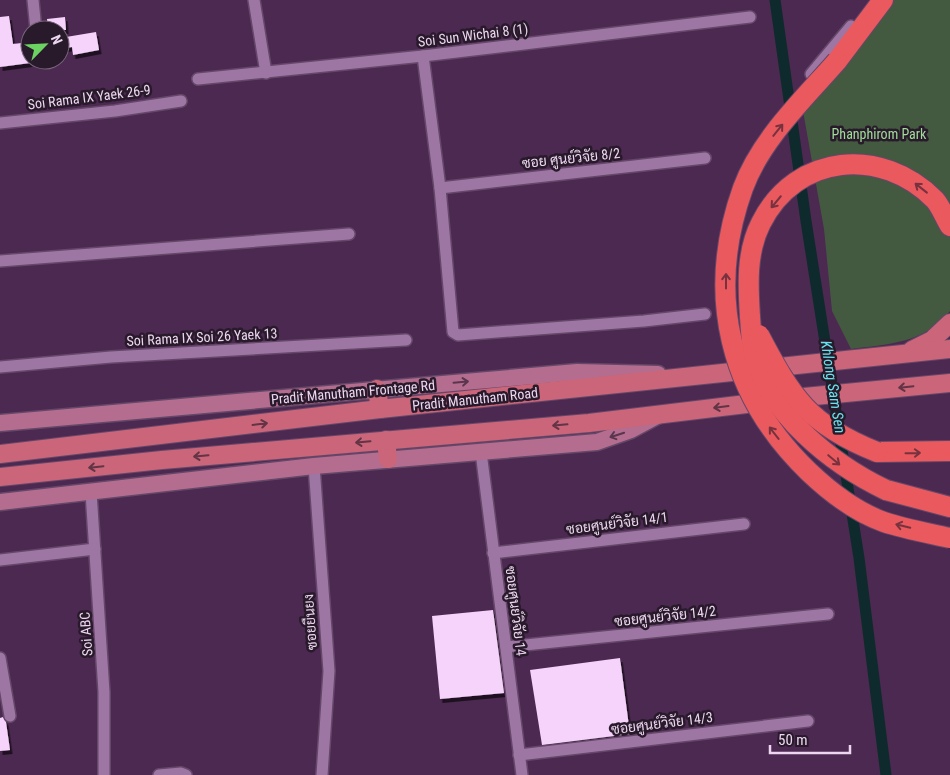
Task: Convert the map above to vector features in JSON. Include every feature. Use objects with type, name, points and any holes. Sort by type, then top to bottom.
[{"type":"highway","points":[[883,0],[837,62],[776,132],[743,188],[732,228],[726,265],[726,314],[736,361],[751,398],[768,426],[789,452],[838,496],[884,522],[950,538]]},
{"type":"highway","points":[[950,226],[936,201],[903,176],[874,165],[843,164],[819,169],[787,190],[774,203],[761,223],[752,249],[748,280],[754,352],[769,390],[799,429],[841,465],[864,480],[916,500],[950,507]]},
{"type":"highway","points":[[750,317],[781,378],[800,402],[823,425],[848,440],[877,452],[950,451]]},
{"type":"main road","points":[[905,354],[932,340],[950,323]]},
{"type":"main road","name":"Pradit Manutham Road","points":[[0,454],[380,409],[950,350]]},
{"type":"main road","points":[[0,477],[661,414],[804,397],[950,383]]},
{"type":"main road","points":[[377,390],[380,409]]},
{"type":"main road","points":[[386,440],[388,459]]},
{"type":"street","points":[[32,0],[35,20]]},
{"type":"street","points":[[254,0],[266,73]]},
{"type":"street","points":[[811,74],[873,0]]},
{"type":"street","name":"Soi Sun Wichai 8 (1)","points":[[198,79],[423,56],[750,17]]},
{"type":"street","points":[[423,56],[440,188],[455,334],[644,321],[705,314]]},
{"type":"street","points":[[823,60],[836,74]]},
{"type":"street","name":"Soi Rama IX Yaek 26-9","points":[[0,123],[115,111],[181,101]]},
{"type":"street","name":"ซอย ศูนย์วิจัย 8/2","points":[[440,188],[705,158]]},
{"type":"street","points":[[0,261],[348,234]]},
{"type":"street","name":"Soi Rama IX Soi 26 Yaek 13","points":[[0,367],[111,357],[406,340]]},
{"type":"street","name":"Pradit Manutham Frontage Rd","points":[[0,424],[577,372],[706,375]]},
{"type":"street","points":[[0,502],[314,466],[597,442],[631,430],[661,414]]},
{"type":"street","name":"ซอยศูนย์วิจัย 14","points":[[481,452],[522,775]]},
{"type":"street","name":"ซอยยืนยง","points":[[314,466],[329,671],[322,775]]},
{"type":"street","name":"Soi ABC","points":[[91,492],[104,692],[104,775]]},
{"type":"street","name":"ซอยศูนย์วิจัย 14/1","points":[[494,553],[744,524]]},
{"type":"street","points":[[0,560],[95,549]]},
{"type":"street","name":"ซอยศูนย์วิจัย 14/2","points":[[506,647],[828,614]]},
{"type":"street","points":[[0,658],[10,716]]},
{"type":"street","name":"ซอยศูนย์วิจัย 14/3","points":[[519,755],[808,721]]},
{"type":"street","points":[[159,775],[186,775]]},
{"type":"green space","name":"Phanphirom Park","points":[[888,0],[950,0],[950,311],[940,322],[918,336],[892,343],[851,349],[832,311],[824,229],[803,111]]},
{"type":"building","points":[[9,16],[13,44],[20,43],[20,64],[0,67],[0,17]]},
{"type":"building","points":[[65,17],[65,20],[47,20]]},
{"type":"building","points":[[96,32],[99,50],[73,55],[72,47],[70,47],[70,36]]},
{"type":"building","points":[[493,610],[504,693],[440,699],[432,616]]},
{"type":"building","points":[[620,658],[630,734],[542,745],[530,670]]},
{"type":"building","points":[[3,717],[6,722],[10,750],[0,751],[0,718]]},
{"type":"waterway","name":"Khlong Sam Sen","points":[[775,0],[806,221],[859,558],[886,775]]}]
